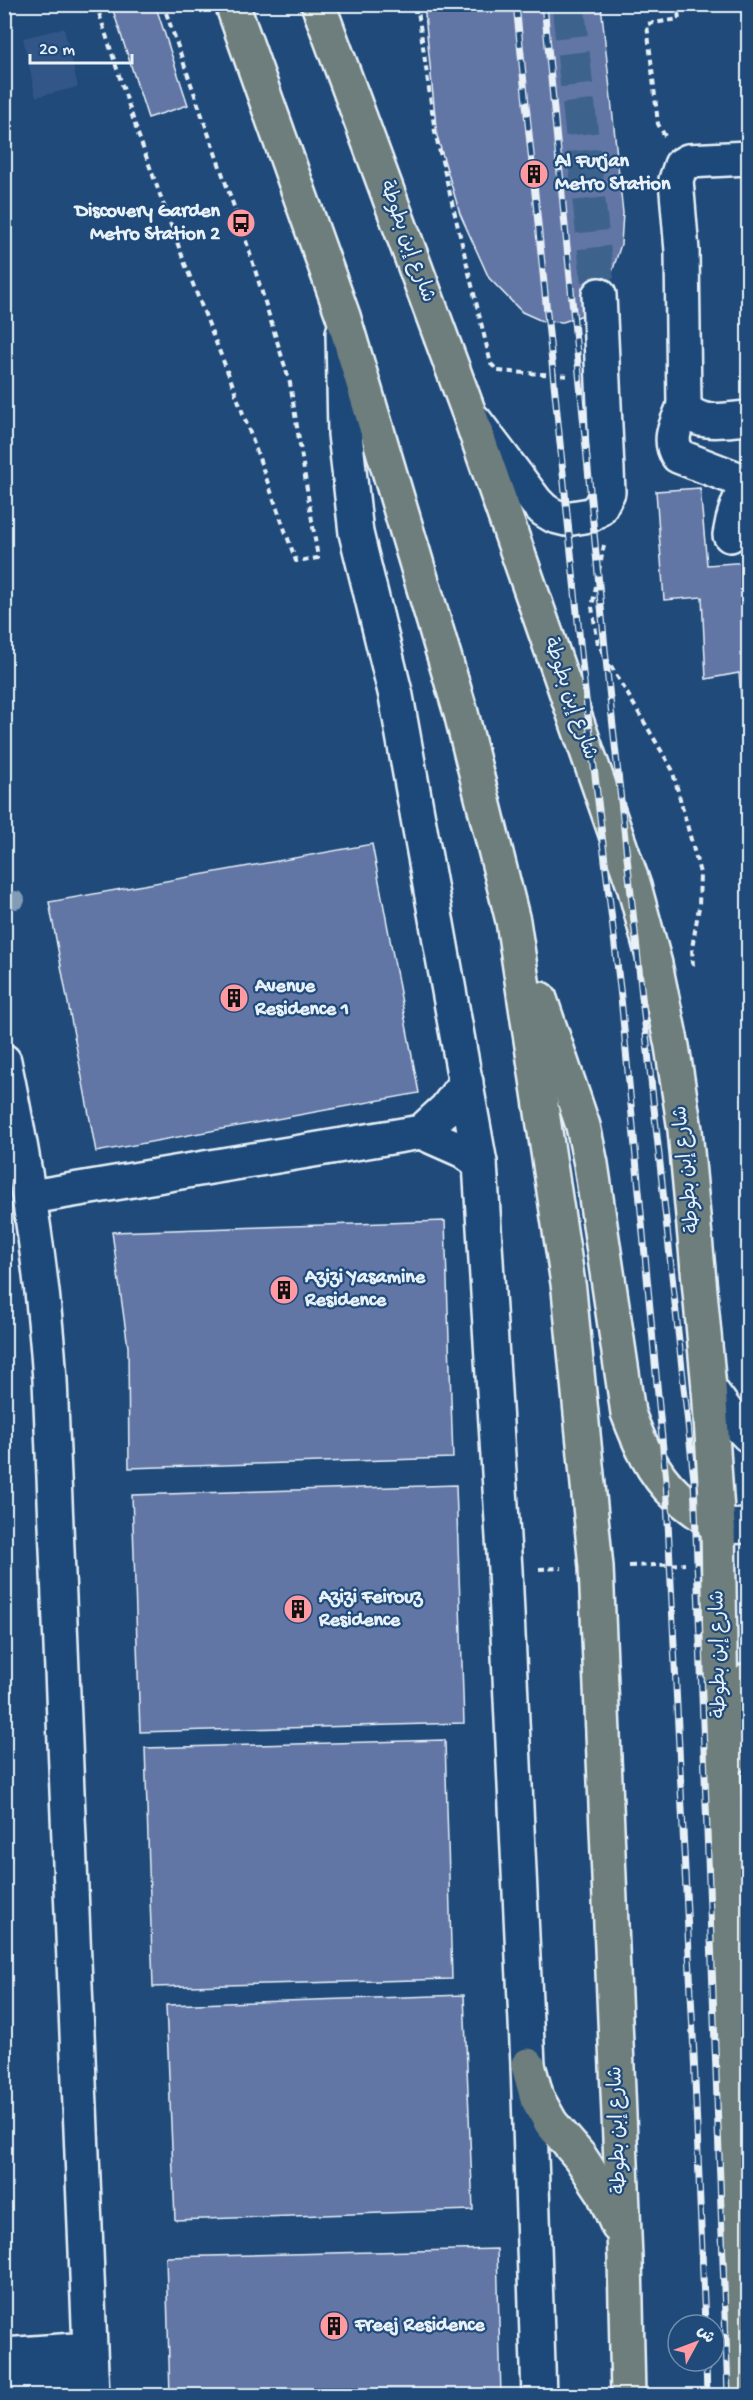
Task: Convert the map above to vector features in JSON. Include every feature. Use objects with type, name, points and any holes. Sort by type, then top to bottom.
[{"type":"main road","name":"شارع إبن بطوطة","points":[[232,4],[343,316],[460,713],[513,921],[565,1260],[596,1567],[625,2258],[628,2396]]},
{"type":"main road","name":"شارع إبن بطوطة","points":[[318,4],[469,413],[634,886],[655,964],[672,1046],[685,1130],[709,1389],[733,1526],[720,1709],[744,2203],[748,2392]]},
{"type":"main road","points":[[513,921],[583,1126],[591,1164],[628,1413],[639,1442],[656,1471],[675,1493],[733,1526]]},
{"type":"main road","points":[[725,1824],[748,1680]]},
{"type":"main road","points":[[528,2065],[537,2098],[551,2123],[580,2157],[602,2190],[617,2222],[625,2258]]},
{"type":"street","points":[[730,535],[733,516],[748,483],[678,456],[672,440],[684,406],[684,305],[676,180],[678,171],[688,161],[748,158]]},
{"type":"street","points":[[469,413],[544,510],[567,519],[590,515],[599,509],[608,492],[599,295]]},
{"type":"street","points":[[343,316],[345,434],[356,532],[396,696],[480,1163],[506,1570],[528,2065],[539,2396]]},
{"type":"street","points":[[684,406],[692,416],[701,421],[748,418]]},
{"type":"street","points":[[4,1061],[31,1197],[46,1319],[91,2373]]},
{"type":"street","points":[[31,1197],[421,1132],[446,1109],[466,1082]]},
{"type":"street","points":[[421,1132],[464,1151],[480,1163]]},
{"type":"street","points":[[709,1389],[748,1435]]},
{"type":"street","points":[[4,2355],[91,2373]]},
{"type":"street","points":[[4,2381],[91,2373]]},
{"type":"path","points":[[96,4],[138,134],[184,264],[232,383],[296,561],[318,558],[290,383],[247,244],[163,4]]},
{"type":"path","points":[[417,4],[435,132],[491,364],[498,371],[590,378],[604,400]]},
{"type":"path","points":[[658,124],[647,24],[679,19],[677,4]]},
{"type":"path","points":[[605,537],[592,607],[598,644],[672,769],[700,873],[699,907],[692,948],[693,969]]},
{"type":"shaded area","points":[[64,28],[78,87],[36,97],[23,38]]},
{"type":"building","points":[[111,4],[155,4],[188,105],[148,118]]},
{"type":"building","name":"Al Furjan Metro Station","points":[[424,4],[601,4],[623,213],[621,244],[610,279],[583,315],[563,322],[542,321],[522,312],[489,278],[460,214],[437,136]]},
{"type":"building","points":[[700,488],[707,565],[748,562],[748,782],[739,673],[706,679],[702,597],[664,600],[656,491]]},
{"type":"building","name":"Avenue Residence 1","points":[[372,844],[419,1093],[96,1152],[49,902]]},
{"type":"building","name":"Azizi Yasamine Residence","points":[[445,1221],[453,1458],[129,1468],[128,1347],[112,1232]]},
{"type":"building","name":"Azizi Feirouz Residence","points":[[456,1485],[464,1723],[140,1732],[132,1495]]},
{"type":"building","points":[[445,1740],[452,1979],[153,1987],[145,1748]]},
{"type":"building","points":[[464,1995],[473,2210],[175,2220],[166,2005]]},
{"type":"building","name":"Freej Residence","points":[[497,2249],[501,2396],[170,2396],[166,2257]]},
{"type":"tunnel","points":[[568,4],[599,295]]},
{"type":"railway","points":[[516,4],[584,682],[621,997],[666,1481],[705,2313]]},
{"type":"railway","points":[[544,4],[608,680],[694,1480],[728,2396]]},
{"type":"railway","points":[[706,2373],[707,2396]]},
{"type":"place","name":"Al Furjan Metro Station","points":[[534,174]]},
{"type":"place","name":"Discovery Garden Metro Station 2","points":[[241,223]]},
{"type":"place","name":"Avenue Residence 1","points":[[234,998]]},
{"type":"place","name":"Azizi Yasamine Residence","points":[[284,1290]]},
{"type":"place","name":"Azizi Feirouz Residence","points":[[298,1609]]},
{"type":"place","name":"Freej Residence","points":[[334,2326]]}]
